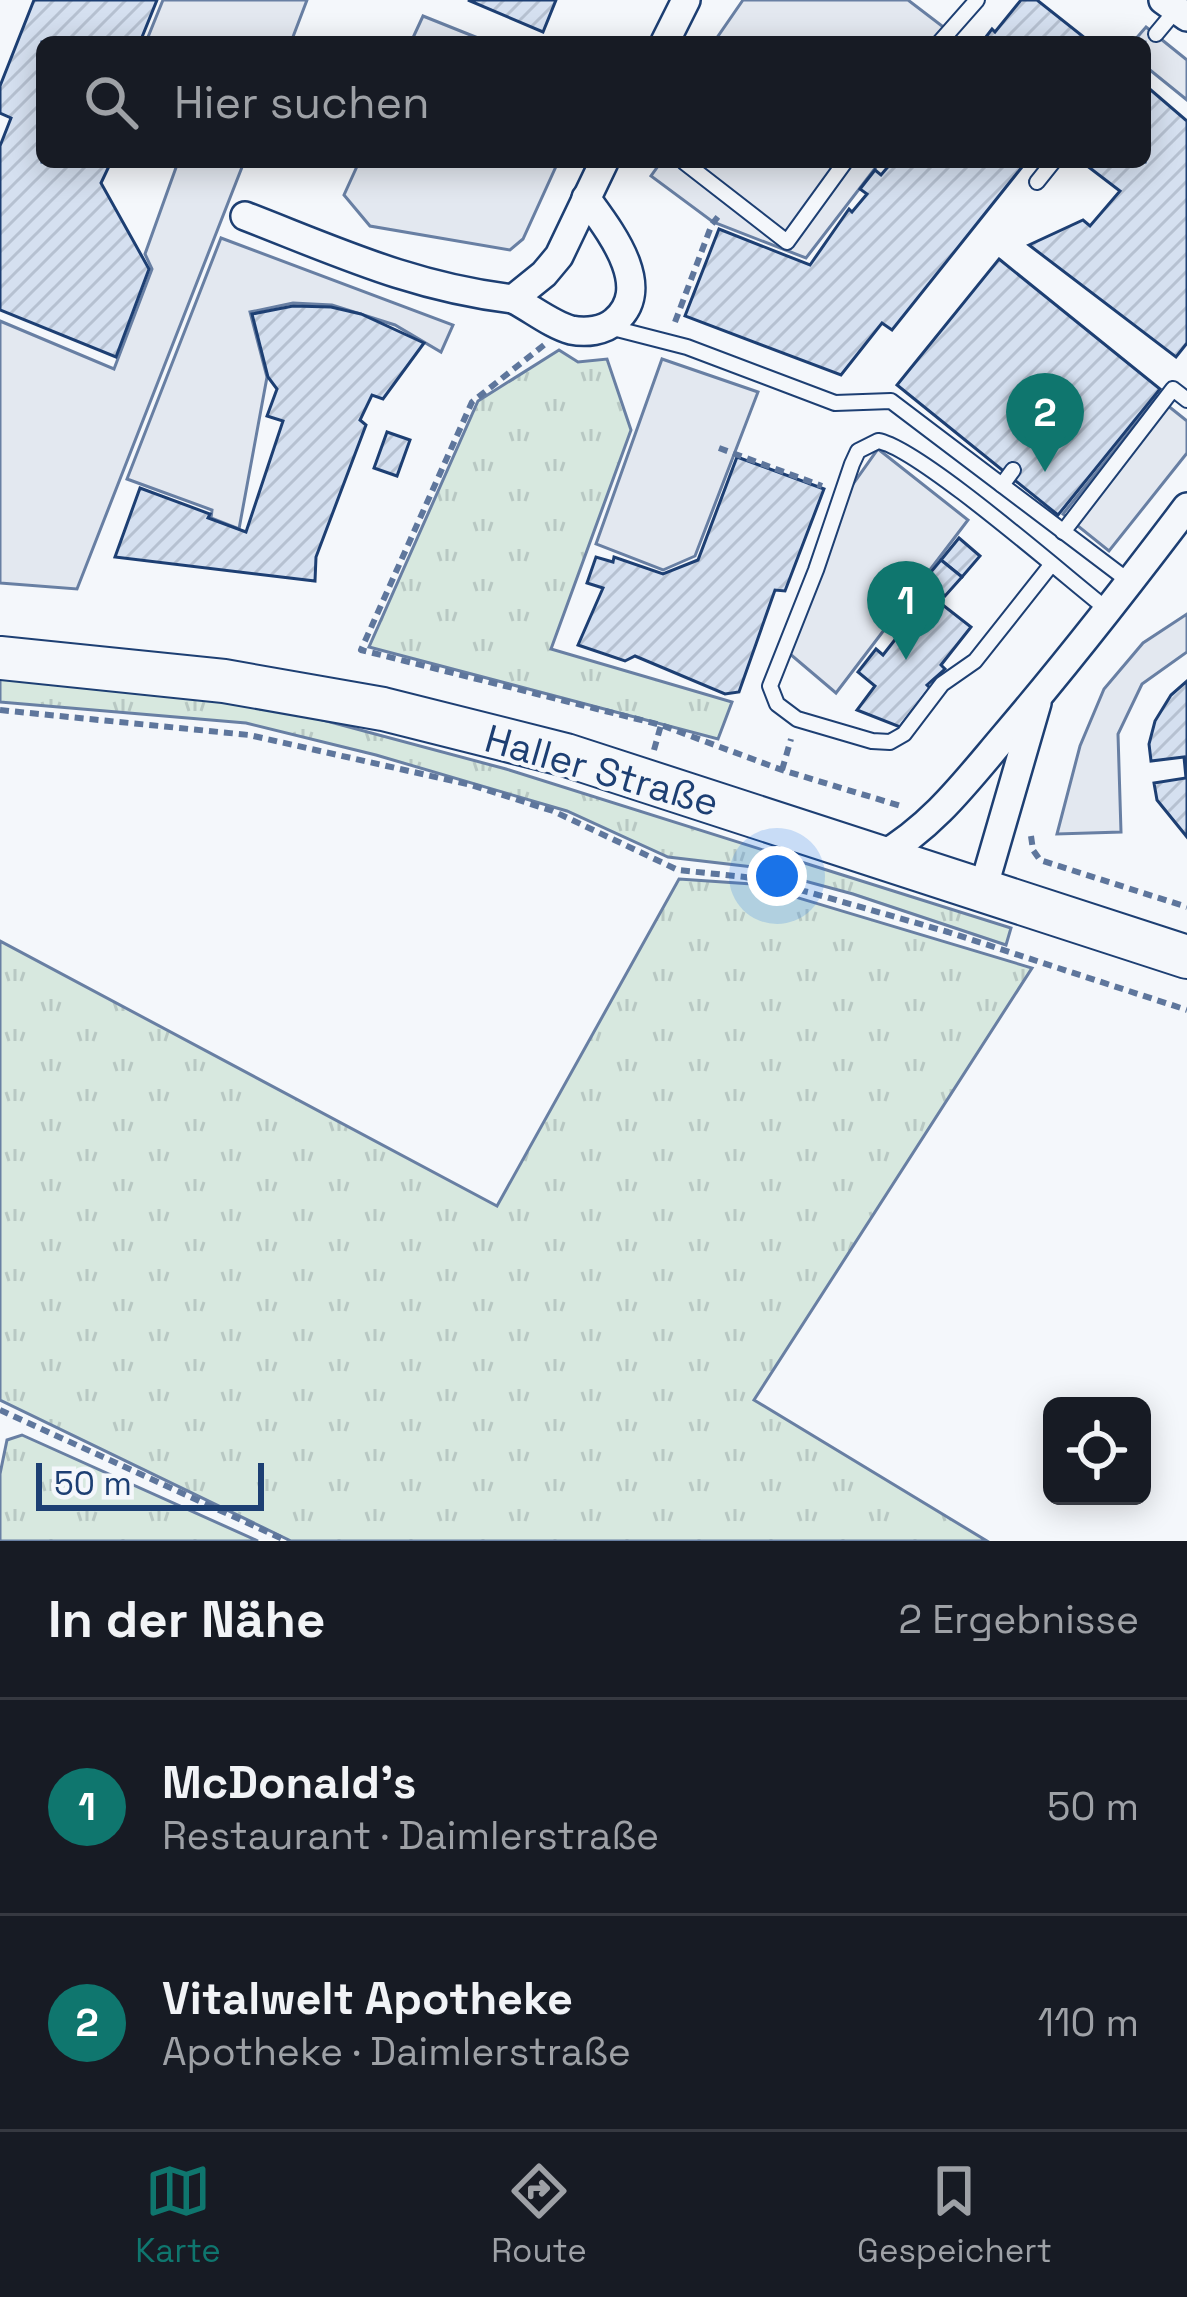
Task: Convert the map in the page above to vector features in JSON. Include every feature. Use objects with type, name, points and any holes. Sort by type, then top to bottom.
[{"type":"main road","name":"Haller Straße","points":[[0,658],[224,681],[383,709],[566,754],[1187,957]]},
{"type":"street","points":[[667,36],[686,0]]},
{"type":"street","points":[[513,299],[560,256],[601,168]]},
{"type":"street","points":[[244,216],[386,272],[452,291],[513,299],[566,329],[585,332],[609,327],[624,314],[633,295],[608,229],[586,198]]},
{"type":"street","points":[[880,857],[912,838],[946,808],[1038,699],[1187,507]]},
{"type":"street","points":[[982,889],[1038,699]]},
{"type":"lane","points":[[945,36],[976,0]]},
{"type":"lane","points":[[1156,34],[1176,9]]},
{"type":"lane","points":[[692,168],[787,242],[841,168]]},
{"type":"lane","points":[[1037,182],[1048,168]]},
{"type":"lane","points":[[609,327],[668,342],[835,403],[891,401],[1130,582]]},
{"type":"lane","points":[[1063,532],[1173,388],[1187,400]]},
{"type":"lane","points":[[933,432],[945,416]]},
{"type":"lane","points":[[1051,565],[975,662],[942,684],[904,734],[890,742],[797,719],[777,704],[770,686],[852,464],[858,451],[878,441],[902,449],[1051,565],[1108,610]]},
{"type":"lane","points":[[1002,485],[1013,470]]},
{"type":"path","points":[[668,342],[712,224],[732,199]]},
{"type":"path","points":[[566,329],[472,402],[361,650],[661,725],[782,770],[920,812]]},
{"type":"path","points":[[718,448],[815,483]]},
{"type":"path","points":[[0,710],[249,735],[471,785],[554,811],[678,870],[745,877],[808,892],[1187,1010]]},
{"type":"path","points":[[1035,819],[1030,838],[1040,860],[1187,908]]},
{"type":"path","points":[[0,1410],[287,1541]]},
{"type":"green space","points":[[559,350],[578,362],[607,359],[631,430],[551,649],[732,702],[718,739],[369,647],[478,401]]},
{"type":"green space","points":[[0,676],[263,704],[506,769],[1011,928],[1006,945],[853,894],[753,867],[668,857],[567,811],[246,723],[0,702]]},
{"type":"green space","points":[[679,879],[752,884],[1032,968],[754,1400],[987,1541],[291,1541],[0,1400],[0,941],[497,1206]]},
{"type":"green space","points":[[22,1435],[258,1541],[0,1541],[0,1474],[7,1440]]},
{"type":"shaded area","points":[[163,0],[307,0],[293,36],[148,36]]},
{"type":"shaded area","points":[[743,0],[908,0],[955,36],[718,36]]},
{"type":"shaded area","points":[[423,16],[473,36],[414,36]]},
{"type":"shaded area","points":[[1146,27],[1187,60],[1187,100],[1151,71],[1151,36],[1138,36]]},
{"type":"shaded area","points":[[176,168],[242,168],[77,589],[0,583],[0,321],[114,369],[152,269],[145,254]]},
{"type":"shaded area","points":[[356,168],[555,168],[523,239],[510,250],[370,226],[344,195]]},
{"type":"shaded area","points":[[657,168],[875,168],[806,258],[713,222],[651,176]]},
{"type":"shaded area","points":[[221,238],[453,325],[441,352],[395,325],[332,305],[293,303],[250,312],[267,377],[239,529],[211,518],[212,510],[127,479]]},
{"type":"shaded area","points":[[662,359],[758,392],[695,556],[663,570],[596,544]]},
{"type":"shaded area","points":[[1157,397],[1187,421],[1187,453],[1109,551],[1063,514]]},
{"type":"shaded area","points":[[878,449],[968,520],[836,693],[790,654],[851,487]]},
{"type":"shaded area","points":[[1187,614],[1187,652],[1142,684],[1118,734],[1121,832],[1057,834],[1080,746],[1104,689],[1143,643]]},
{"type":"building","points":[[34,0],[157,0],[142,36],[36,36],[36,168],[108,168],[101,183],[149,269],[116,357],[0,310],[0,146],[11,118],[0,113],[0,86]]},
{"type":"building","points":[[468,0],[556,0],[543,32]]},
{"type":"building","points":[[1021,0],[1037,0],[1082,36],[987,36],[992,29],[995,32]]},
{"type":"building","points":[[1151,90],[1187,121],[1187,343],[1176,357],[1029,245],[1083,220],[1090,226],[1120,191],[1090,168],[1151,168]]},
{"type":"building","points":[[887,168],[1021,168],[892,330],[882,323],[841,375],[685,316],[719,229],[810,265],[849,209],[852,212],[867,194],[860,189],[875,170],[881,175]]},
{"type":"building","points":[[999,259],[1160,389],[1058,515],[897,385]]},
{"type":"building","points":[[293,306],[361,314],[424,343],[383,399],[372,395],[360,420],[366,425],[316,557],[315,581],[115,557],[140,488],[246,532],[283,421],[267,416],[277,389],[268,377],[252,314]]},
{"type":"building","points":[[387,432],[410,440],[397,476],[374,468]]},
{"type":"building","points":[[737,457],[824,489],[785,591],[775,590],[739,692],[725,694],[635,656],[625,661],[578,645],[603,588],[587,583],[596,557],[613,562],[614,557],[663,574],[698,560]]},
{"type":"building","points":[[959,538],[980,556],[962,577],[941,560]]},
{"type":"building","points":[[941,560],[962,577],[945,596],[925,579]]},
{"type":"building","points":[[930,595],[971,627],[941,665],[945,669],[927,685],[930,688],[900,727],[857,710],[875,686],[858,672],[876,649],[883,655]]},
{"type":"building","points":[[1187,681],[1187,837],[1157,800],[1154,783],[1186,778],[1184,757],[1151,761],[1149,744],[1155,721],[1171,695]]},
{"type":"place","name":"Vitalwelt Apotheke","points":[[1045,472]]},
{"type":"place","name":"McDonald's","points":[[906,660]]}]
